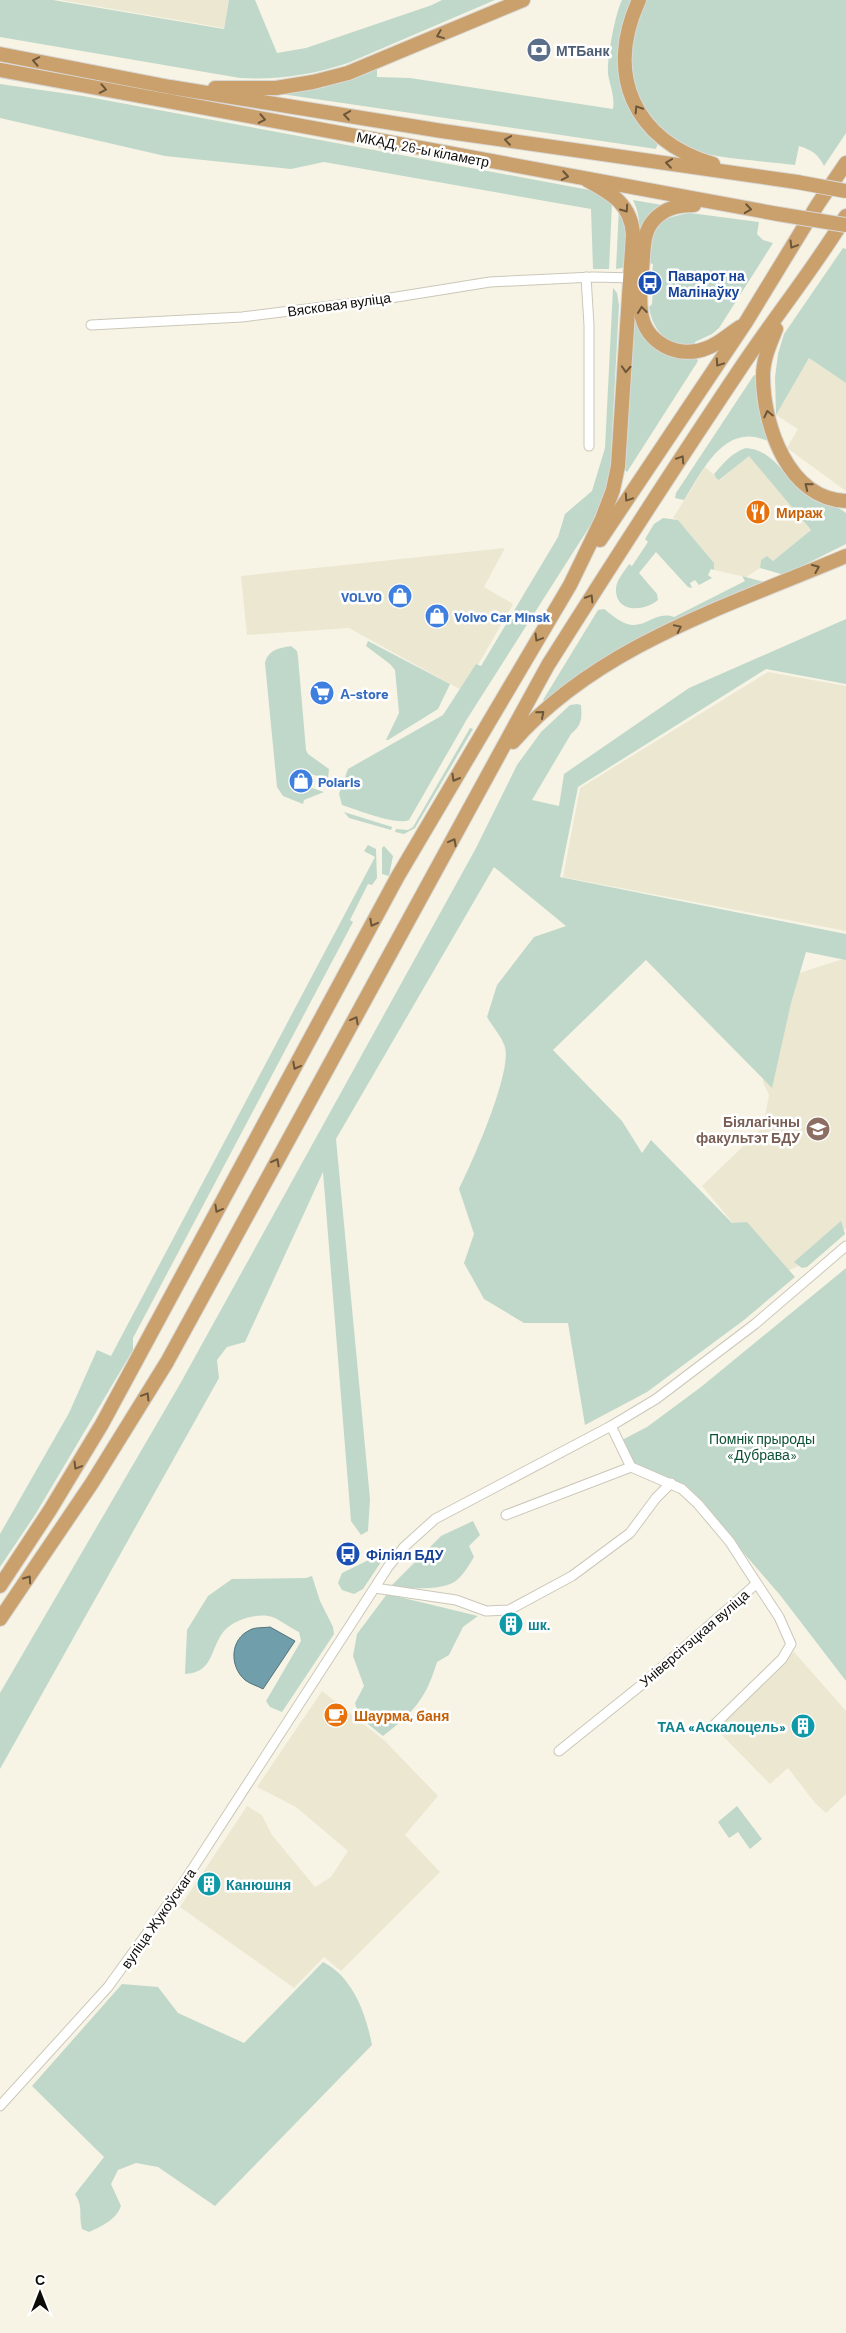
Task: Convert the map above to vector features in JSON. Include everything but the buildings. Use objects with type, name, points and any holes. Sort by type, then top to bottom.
[{"type":"highway","points":[[170,87],[276,88],[313,82],[376,62],[523,0]]},
{"type":"highway","points":[[639,0],[630,20],[625,60],[629,94],[636,108],[656,133],[679,151],[706,162],[752,175]]},
{"type":"highway","name":"МКАД, 26-ы кіламетр","points":[[0,54],[170,87],[442,131],[752,175],[846,191]]},
{"type":"highway","name":"МКАД, 26-ы кіламетр","points":[[0,70],[717,204],[846,225]]},
{"type":"highway","points":[[0,1586],[50,1510],[102,1424],[398,876],[570,584],[746,322],[818,204],[846,163]]},
{"type":"highway","points":[[587,180],[610,192],[629,212],[632,222],[636,278],[641,311],[645,324],[653,338],[673,351],[686,352],[710,347],[746,322]]},
{"type":"highway","points":[[570,584],[610,502],[616,479],[636,278],[645,234],[661,213],[675,206],[717,204]]},
{"type":"highway","points":[[0,1619],[92,1483],[167,1362],[548,665],[612,563],[739,370],[785,307],[846,216]]},
{"type":"highway","points":[[785,307],[767,350],[764,363],[764,397],[769,419],[783,460],[817,493],[828,499],[844,502]]},
{"type":"highway","points":[[496,762],[539,716],[585,678],[705,615],[846,556]]},
{"type":"street","name":"Вясковая вуліца","points":[[91,325],[242,317],[378,300],[490,282],[590,277],[636,278]]},
{"type":"street","points":[[588,446],[590,277]]},
{"type":"street","name":"вуліца Жукоўскага","points":[[0,2106],[118,1973],[182,1885],[375,1588],[404,1547],[435,1519],[611,1426],[656,1399],[689,1376],[846,1246]]},
{"type":"street","points":[[611,1426],[631,1467],[682,1489],[698,1504],[730,1542],[756,1584]]},
{"type":"street","points":[[506,1515],[631,1467]]},
{"type":"street","points":[[375,1588],[456,1600],[486,1611],[509,1610],[572,1576],[630,1533],[656,1498],[671,1483]]},
{"type":"street","name":"Універсітэцкая вуліца","points":[[559,1751],[645,1682],[756,1584],[779,1616],[790,1644],[782,1659],[712,1727]]},
{"type":"shaded area","points":[[60,0],[229,0],[224,28]]},
{"type":"shaded area","points":[[809,358],[846,383],[846,491],[787,448],[798,429],[776,415]]},
{"type":"shaded area","points":[[749,455],[811,530],[773,561],[767,556],[761,560],[760,568],[746,577],[714,570],[714,563],[678,520],[673,518],[705,467],[720,480]]},
{"type":"shaded area","points":[[505,548],[484,587],[513,604],[463,691],[349,628],[247,635],[241,576]]},
{"type":"shaded area","points":[[768,672],[846,686],[846,931],[563,877],[580,788]]},
{"type":"shaded area","points":[[846,958],[846,1228],[805,1263],[777,1276],[702,1186],[763,1127],[769,1095],[763,1082],[784,978]]},
{"type":"shaded area","points":[[794,1652],[846,1711],[846,1794],[826,1813],[815,1803],[788,1768],[770,1784],[718,1731],[718,1725]]},
{"type":"shaded area","points":[[322,1691],[385,1741],[438,1796],[405,1835],[440,1872],[341,1971],[324,1957],[294,1988],[180,1907],[247,1806],[262,1815],[272,1835],[315,1887],[331,1877],[348,1851],[296,1807],[257,1787]]},
{"type":"green space","points":[[0,0],[53,0],[224,29],[229,0],[255,0],[277,53],[306,48],[442,0],[495,0],[348,63],[295,76],[240,78],[0,37]]},
{"type":"green space","points":[[622,0],[635,0],[621,62],[658,143],[656,149],[281,94],[322,88],[377,69],[377,77],[410,78],[613,109],[613,96],[608,74],[609,58],[614,25]]},
{"type":"green space","points":[[647,0],[846,0],[846,133],[824,166],[814,153],[799,146],[795,165],[700,152],[690,149],[670,137],[654,122],[642,104],[635,85],[631,64],[632,42]]},
{"type":"green space","points":[[0,84],[83,96],[595,191],[615,201],[625,211],[629,226],[627,261],[622,268],[616,269],[619,207],[612,203],[609,269],[593,269],[591,209],[324,162],[291,169],[165,156],[0,118]]},
{"type":"green space","points":[[633,200],[662,205],[656,209],[647,222],[637,260],[639,222]]},
{"type":"green space","points":[[690,213],[759,222],[757,234],[763,240],[773,243],[719,328],[712,334],[695,342],[695,345],[685,346],[670,341],[658,331],[654,324],[649,307],[652,304],[653,291],[657,291],[658,278],[652,277],[653,264],[650,263],[652,241],[657,227],[669,218]]},
{"type":"green space","points":[[843,248],[846,249],[846,383],[809,358],[776,415],[775,377],[778,354],[784,334]]},
{"type":"green space","points":[[613,288],[617,293],[619,305],[610,474],[605,496],[595,518],[467,719],[409,820],[395,821],[386,819],[342,805],[339,794],[348,769],[443,715],[476,664],[481,666],[558,537],[565,514],[592,491],[605,448]]},
{"type":"green space","points":[[634,308],[643,332],[648,340],[662,353],[697,359],[698,361],[627,472],[624,469]]},
{"type":"green space","points":[[754,375],[756,376],[770,442],[754,437],[741,437],[729,442],[708,462],[684,500],[675,498],[676,493]]},
{"type":"green space","points":[[746,448],[756,450],[772,460],[807,495],[846,513],[846,544],[784,575],[760,568],[761,560],[767,556],[773,561],[811,530],[749,456],[719,480],[716,478],[714,474],[725,462]]},
{"type":"green space","points":[[663,518],[678,520],[714,563],[714,570],[711,569],[708,575],[712,578],[699,585],[695,580],[690,583],[692,588],[688,587],[656,552],[639,573],[657,594],[658,600],[645,607],[631,608],[625,606],[620,603],[617,597],[617,582],[629,564],[632,566],[648,542],[645,539],[654,524]]},
{"type":"green space","points":[[742,576],[764,582],[761,586],[663,628],[594,664],[546,703],[543,700],[598,610],[604,609],[621,621],[632,625],[638,625],[662,616],[674,617],[745,581]]},
{"type":"green space","points":[[846,619],[846,684],[766,669],[578,787],[560,877],[846,934],[846,960],[806,952],[791,1003],[772,1088],[646,960],[553,1050],[622,1121],[642,1153],[651,1140],[732,1223],[747,1222],[795,1277],[744,1320],[647,1392],[585,1425],[568,1323],[524,1323],[484,1299],[464,1263],[474,1234],[459,1189],[490,1118],[506,1060],[504,1043],[487,1017],[497,985],[534,937],[566,926],[494,867],[336,1139],[370,1499],[368,1531],[361,1535],[351,1521],[323,1172],[245,1342],[227,1347],[217,1360],[219,1378],[0,1769],[0,1693],[180,1384],[476,848],[517,765],[541,732],[570,705],[581,705],[579,725],[571,734],[532,800],[559,806],[564,774],[689,688]]},
{"type":"green space","points":[[368,641],[450,684],[438,709],[388,740],[386,740],[399,713],[395,670],[366,646]]},
{"type":"green space","points":[[291,646],[297,651],[298,657],[306,750],[308,754],[329,769],[328,779],[304,772],[300,784],[324,792],[304,800],[303,804],[283,796],[277,787],[265,663],[271,652]]},
{"type":"green space","points":[[470,728],[473,729],[415,828],[404,834],[395,832],[396,829],[408,830],[413,827]]},
{"type":"green space","points":[[344,812],[392,827],[391,830],[349,818]]},
{"type":"green space","points":[[368,845],[376,849],[377,878],[372,885],[368,884],[350,920],[353,922],[133,1338],[133,1350],[35,1515],[0,1567],[0,1534],[69,1413],[97,1350],[111,1356],[375,857],[364,851]]},
{"type":"green space","points":[[384,846],[393,856],[389,876],[382,874],[382,848]]},
{"type":"green space","points":[[841,1221],[845,1234],[807,1267],[802,1268],[794,1262]]},
{"type":"green space","name":"Помнік прыроды «Дубрава»","points":[[846,1268],[846,1681],[780,1595],[688,1489],[668,1478],[633,1466],[622,1440],[647,1427],[701,1387]]},
{"type":"green space","points":[[473,1521],[480,1535],[469,1546],[474,1557],[457,1580],[451,1584],[435,1588],[391,1586],[441,1536]]},
{"type":"green space","points":[[389,1550],[363,1589],[354,1594],[342,1590],[338,1583],[342,1573]]},
{"type":"green space","points":[[312,1576],[320,1601],[333,1627],[334,1634],[282,1712],[270,1707],[266,1701],[301,1641],[299,1632],[272,1617],[250,1617],[228,1627],[219,1638],[206,1664],[194,1673],[185,1674],[187,1630],[208,1596],[232,1579],[306,1578]]},
{"type":"green space","points":[[387,1594],[478,1616],[463,1627],[449,1655],[437,1662],[428,1686],[417,1704],[403,1720],[383,1736],[359,1717],[355,1703],[364,1686],[353,1656],[357,1634]]},
{"type":"green space","points":[[737,1806],[762,1839],[750,1849],[738,1832],[729,1838],[718,1822]]},
{"type":"green space","points":[[323,1962],[342,1977],[350,1987],[362,2009],[372,2045],[215,2206],[158,2167],[136,2163],[118,2170],[111,2184],[121,2206],[116,2215],[108,2222],[89,2232],[82,2229],[80,2207],[75,2194],[104,2157],[32,2086],[122,1984],[158,1987],[178,2013],[244,2043]]},
{"type":"water","points":[[270,1627],[295,1641],[263,1689],[245,1680],[240,1674],[236,1668],[234,1653],[235,1646],[243,1634],[254,1628]]},
{"type":"place","name":"МТБанк","points":[[539,50]]},
{"type":"place","name":"Паварот на Малінаўку","points":[[650,283]]},
{"type":"place","name":"Мираж","points":[[758,512]]},
{"type":"place","name":"VOLVO","points":[[400,596]]},
{"type":"place","name":"Volvo Car Minsk","points":[[437,616]]},
{"type":"place","name":"А-store","points":[[322,693]]},
{"type":"place","name":"Polaris","points":[[301,781]]},
{"type":"place","name":"Біялагічны факультэт БДУ","points":[[818,1129]]},
{"type":"place","name":"Філіял БДУ","points":[[348,1554]]},
{"type":"place","name":"шк.","points":[[511,1624]]},
{"type":"place","name":"Шаурма, баня","points":[[336,1715]]},
{"type":"place","name":"ТАА «Аскалоцель»","points":[[803,1726]]},
{"type":"place","name":"Канюшня","points":[[209,1884]]}]
